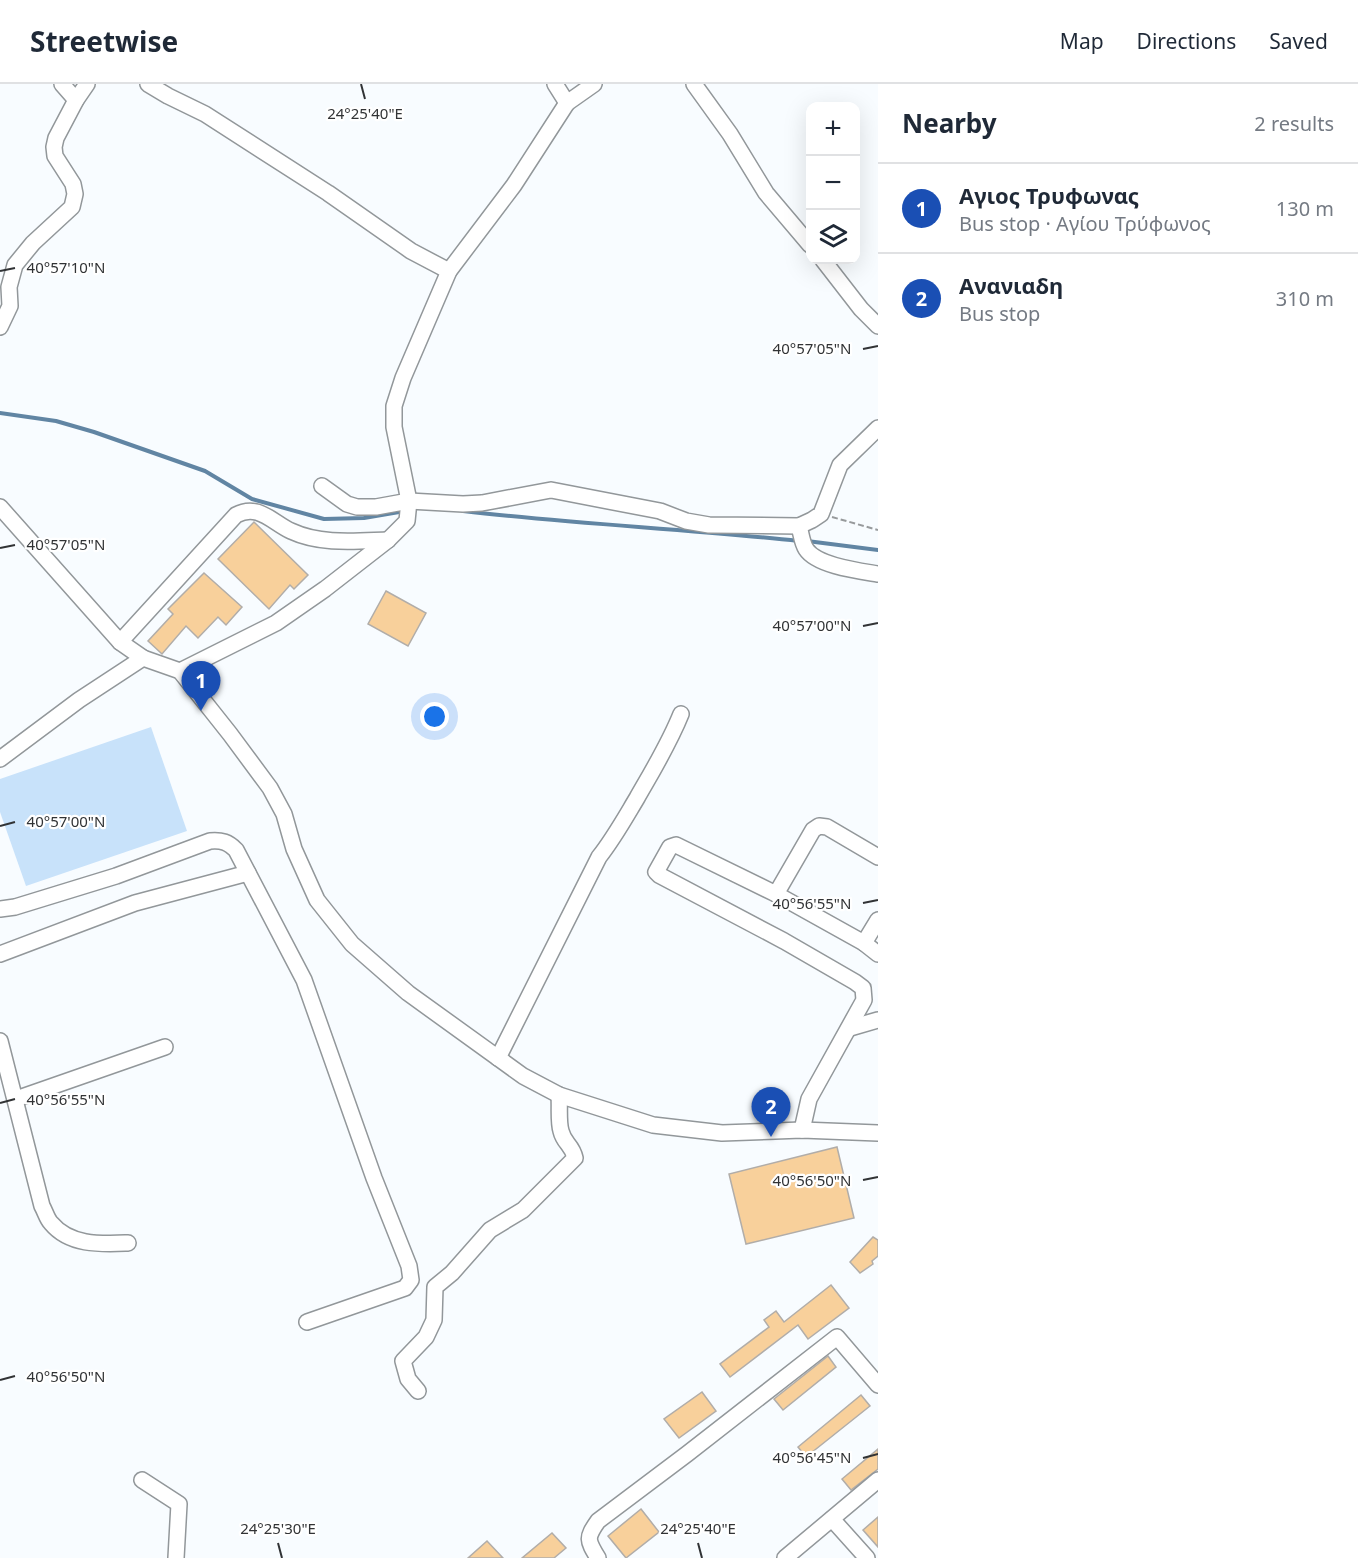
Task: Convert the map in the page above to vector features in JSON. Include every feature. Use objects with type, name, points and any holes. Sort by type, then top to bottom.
[{"type":"street","points":[[62,84],[76,100]]},
{"type":"street","points":[[0,327],[10,306],[9,288],[15,265],[33,243],[72,207],[75,194],[73,184],[55,156],[54,147],[56,138],[87,84]]},
{"type":"street","points":[[148,84],[205,114],[328,193],[411,251],[449,271]]},
{"type":"street","points":[[180,671],[276,623],[325,589],[388,540],[408,510],[394,427],[394,406],[402,378],[449,271],[514,185],[567,103],[594,84]]},
{"type":"street","points":[[694,84],[730,134],[766,194],[806,240]]},
{"type":"street","points":[[554,85],[567,103]]},
{"type":"street","points":[[826,264],[861,309],[878,326]]},
{"type":"street","points":[[322,486],[347,504],[357,507],[408,510],[482,503],[551,490],[660,511],[686,521],[709,525],[800,530],[821,514],[840,465],[878,428]]},
{"type":"street","points":[[0,507],[120,642],[143,658],[180,671],[231,734],[270,788],[284,814],[294,849],[317,900],[352,944],[408,993],[523,1076],[559,1095],[653,1125],[722,1133],[801,1130],[878,1133]]},
{"type":"street","points":[[120,642],[236,515],[245,510],[254,510],[292,532],[319,539],[335,542],[388,540]]},
{"type":"street","points":[[800,530],[806,549],[812,555],[825,562],[851,570],[878,574]]},
{"type":"street","points":[[0,759],[79,700],[143,658]]},
{"type":"street","points":[[498,1058],[599,857],[662,756],[681,714]]},
{"type":"street","points":[[776,894],[813,830],[819,826],[827,827],[878,857]]},
{"type":"street","points":[[0,909],[15,907],[116,876],[210,841],[220,840],[229,843],[236,850],[304,980],[374,1178],[409,1266],[411,1280],[405,1288],[308,1322]]},
{"type":"street","points":[[801,1130],[809,1099],[864,1000],[863,988],[784,941],[656,872],[670,847],[676,845],[776,894],[864,943],[878,954]]},
{"type":"street","points":[[0,954],[135,903],[248,873]]},
{"type":"street","points":[[864,943],[878,920]]},
{"type":"street","points":[[850,1028],[878,1020]]},
{"type":"street","points":[[0,1041],[42,1206],[50,1223],[66,1237],[96,1245],[128,1243]]},
{"type":"street","points":[[16,1099],[165,1047]]},
{"type":"street","points":[[418,1391],[408,1379],[403,1361],[426,1337],[434,1320],[435,1287],[452,1273],[490,1230],[523,1210],[575,1158],[573,1148],[565,1141],[560,1130],[559,1095]]},
{"type":"street","points":[[598,1558],[589,1543],[589,1534],[598,1521],[837,1336],[878,1385]]},
{"type":"street","points":[[142,1480],[179,1504],[176,1558]]},
{"type":"street","points":[[785,1558],[878,1480]]},
{"type":"street","points":[[832,1519],[867,1558]]},
{"type":"path","points":[[821,514],[878,530]]},
{"type":"shaded area","points":[[151,727],[187,831],[26,886],[0,812],[0,779]]},
{"type":"building","points":[[254,522],[308,575],[294,589],[290,585],[269,609],[218,559]]},
{"type":"building","points":[[204,573],[242,607],[226,625],[218,617],[198,638],[186,626],[162,654],[148,641],[173,614],[168,609]]},
{"type":"building","points":[[386,591],[426,613],[408,646],[368,624]]},
{"type":"building","points":[[837,1147],[854,1218],[746,1244],[729,1174]]},
{"type":"building","points":[[873,1237],[878,1240],[878,1256],[872,1261],[873,1264],[860,1273],[850,1262]]},
{"type":"building","points":[[831,1285],[849,1308],[808,1339],[798,1325],[730,1377],[720,1364],[769,1327],[764,1320],[776,1311],[784,1322]]},
{"type":"building","points":[[828,1356],[836,1367],[783,1410],[774,1399]]},
{"type":"building","points":[[702,1392],[716,1411],[679,1438],[664,1419]]},
{"type":"building","points":[[861,1395],[870,1406],[806,1457],[798,1447]]},
{"type":"building","points":[[878,1449],[878,1469],[851,1490],[842,1479]]},
{"type":"building","points":[[641,1509],[659,1532],[626,1558],[608,1536]]},
{"type":"building","points":[[878,1517],[878,1547],[863,1530]]},
{"type":"building","points":[[552,1533],[566,1548],[554,1558],[522,1558]]},
{"type":"building","points":[[487,1541],[503,1558],[468,1558]]},
{"type":"waterway","points":[[0,413],[56,421],[94,432],[205,471],[252,499],[324,519],[364,518],[405,511]]},
{"type":"waterway","points":[[463,511],[799,541]]},
{"type":"waterway","points":[[807,541],[878,550]]},
{"type":"place","name":"Αγιος Τρυφωνας","points":[[201,711]]},
{"type":"place","name":"Ανανιαδη","points":[[771,1137]]}]
